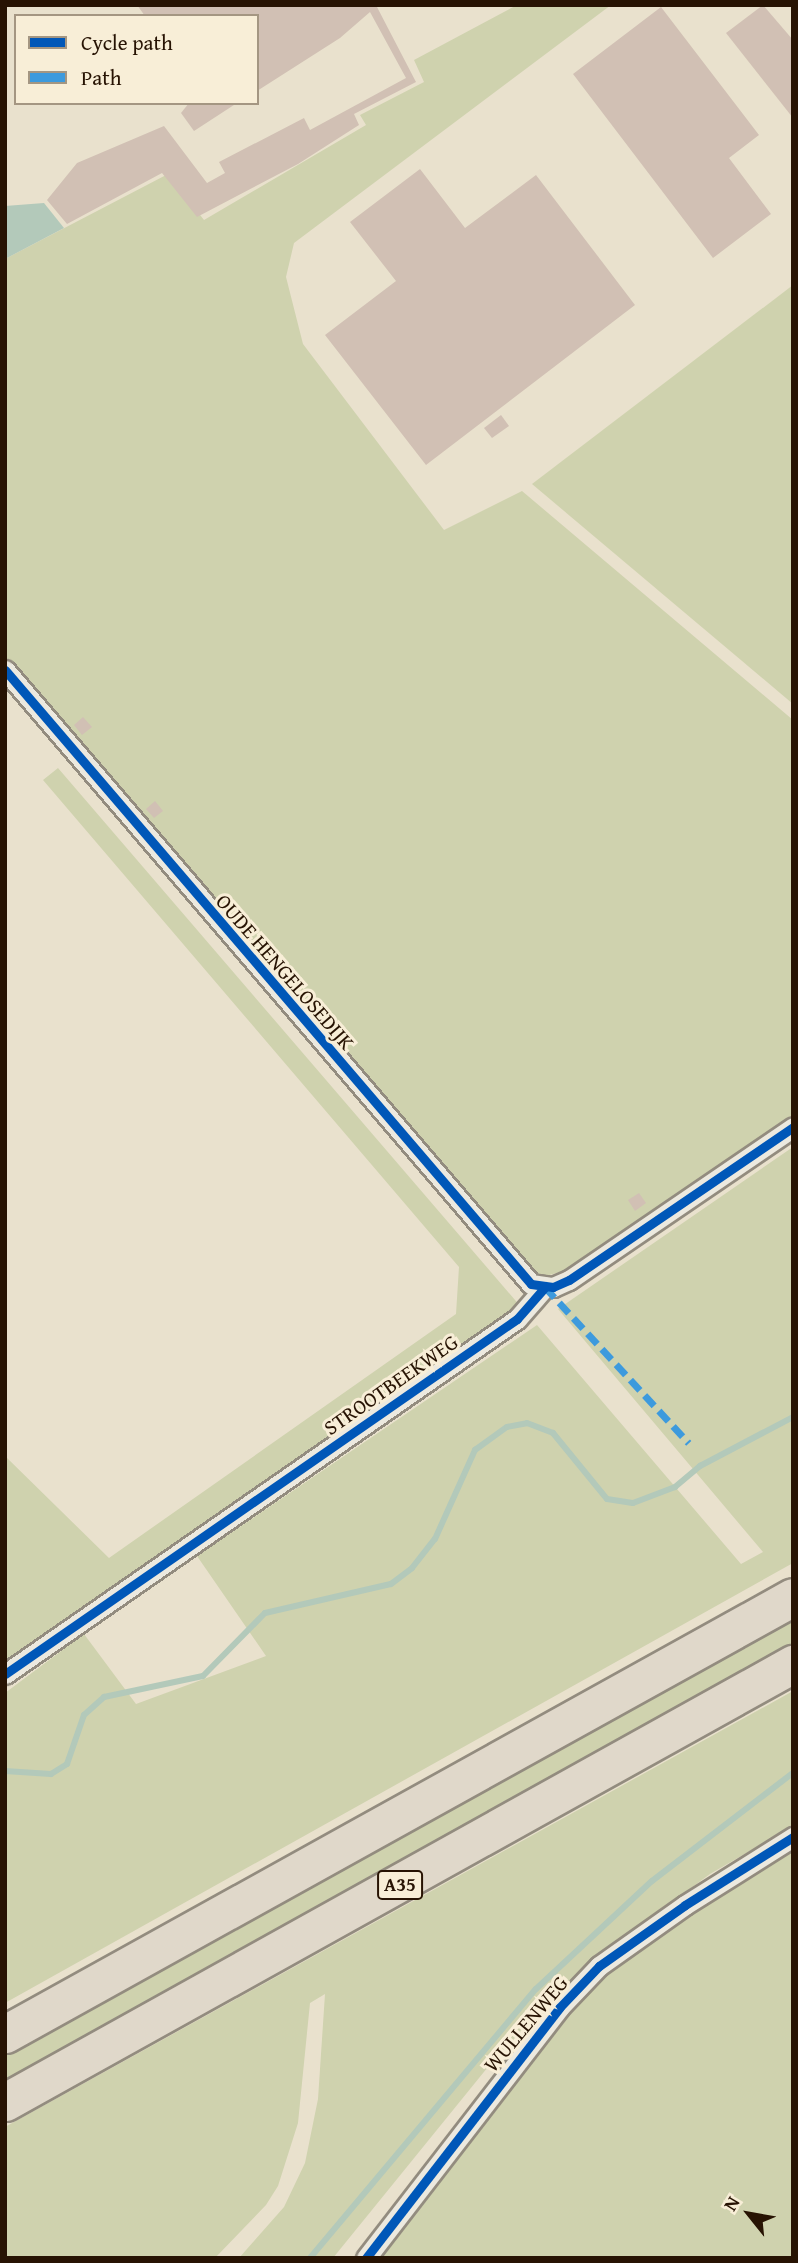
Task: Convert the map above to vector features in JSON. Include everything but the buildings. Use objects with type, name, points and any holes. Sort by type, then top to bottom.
[{"type":"highway","points":[[5,2034],[793,1597]]},
{"type":"highway","name":"A35","points":[[5,2102],[793,1664]]},
{"type":"street","name":"OUDE HENGELOSEDIJK","points":[[5,670],[526,1280],[545,1287]]},
{"type":"street","name":"STROOTBEEKWEG","points":[[5,1674],[516,1319],[545,1287],[569,1280],[793,1127]]},
{"type":"street","name":"WULLENWEG","points":[[366,2258],[551,2018],[599,1966],[684,1905],[793,1837]]},
{"type":"shaded area","points":[[517,5],[611,5],[294,243],[286,277],[303,344],[444,530],[522,491],[793,720],[793,1115],[567,1270],[542,1277],[529,1272],[5,660],[5,259],[168,174],[204,220],[366,125],[360,115],[424,82],[414,60]]},
{"type":"shaded area","points":[[44,203],[64,228],[5,259],[5,206]]},
{"type":"shaded area","points":[[793,285],[793,704],[532,484]]},
{"type":"shaded area","points":[[58,768],[521,1307],[5,1665],[5,1456],[109,1558],[456,1314],[459,1267],[43,780]]},
{"type":"shaded area","points":[[793,1147],[793,1563],[5,2003],[5,1693],[84,1634],[136,1704],[266,1656],[197,1556],[537,1325],[741,1564],[763,1552],[558,1309]]},
{"type":"shaded area","points":[[793,1606],[793,1643],[5,2081],[5,2043]]},
{"type":"shaded area","points":[[793,1691],[793,1826],[710,1874],[594,1960],[492,2062],[333,2258],[239,2258],[284,2207],[305,2163],[318,2099],[325,1994],[310,2003],[298,2123],[278,2186],[266,2205],[215,2258],[5,2258],[5,2127]]},
{"type":"shaded area","points":[[793,1849],[793,2258],[371,2258],[569,2010],[612,1969],[692,1911]]},
{"type":"waterway","points":[[5,1771],[51,1774],[67,1764],[84,1715],[104,1697],[203,1676],[265,1613],[391,1584],[412,1568],[435,1539],[475,1450],[507,1427],[527,1423],[553,1433],[607,1499],[633,1503],[675,1487],[700,1466],[793,1417]]},
{"type":"waterway","points":[[310,2258],[536,1989],[652,1881],[793,1773]]},
{"type":"marked path","points":[[545,1287],[689,1443]]},
{"type":"cycle path","points":[[5,670],[531,1284],[553,1287],[569,1280],[793,1127]]},
{"type":"cycle path","points":[[5,1674],[517,1319],[545,1287]]},
{"type":"cycle path","points":[[366,2258],[559,2008],[599,1966],[685,1905],[793,1837]]}]
